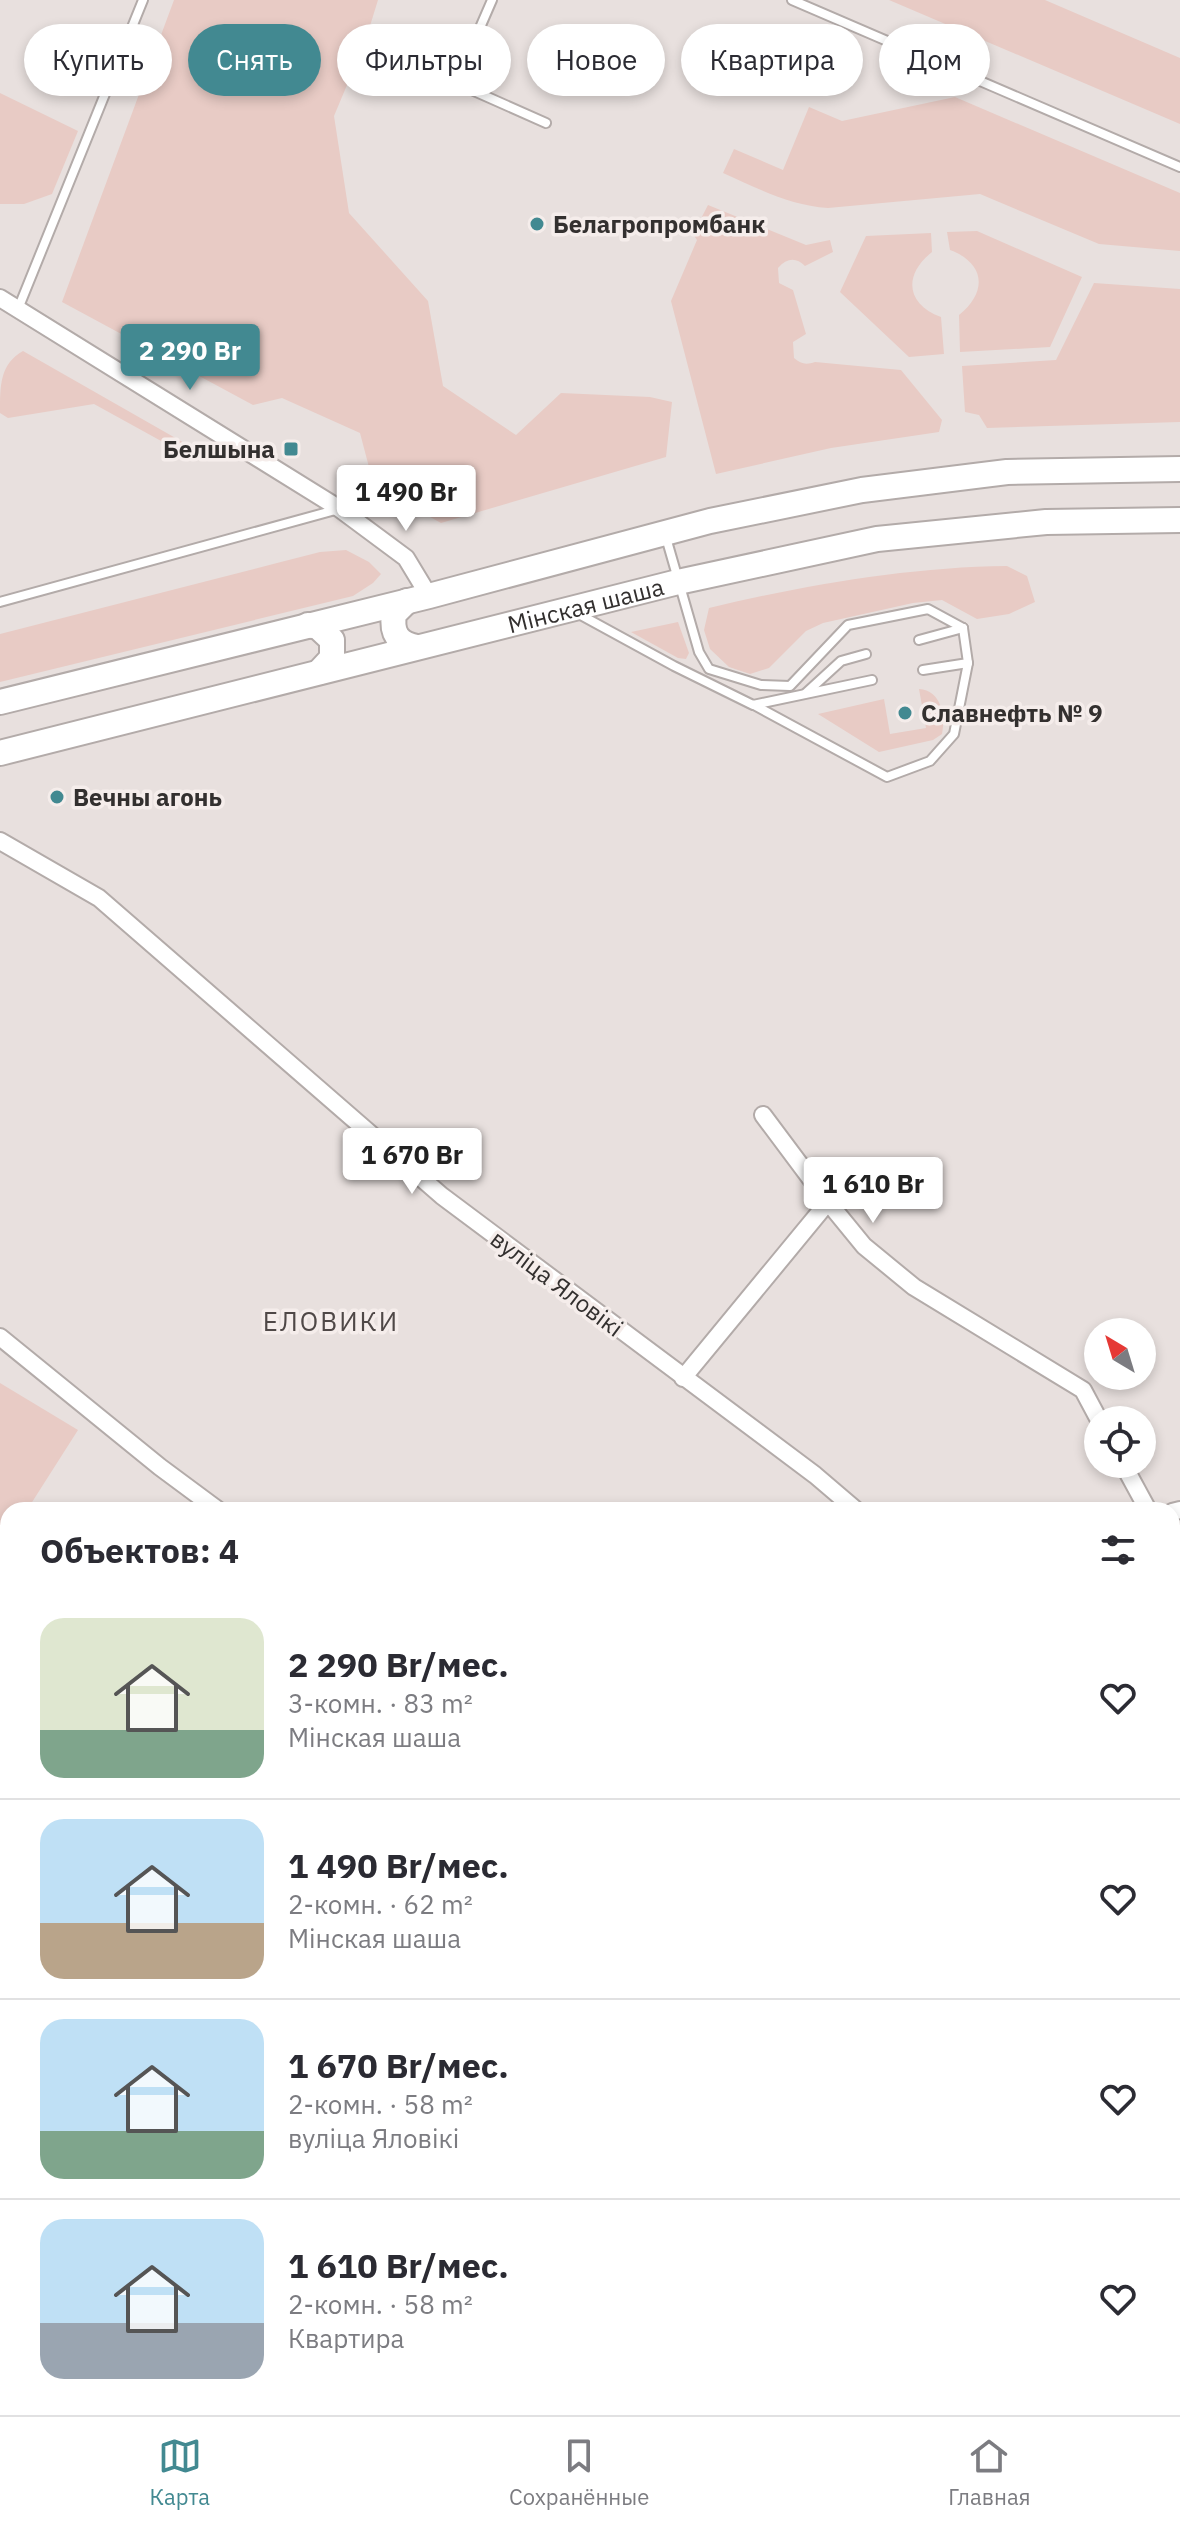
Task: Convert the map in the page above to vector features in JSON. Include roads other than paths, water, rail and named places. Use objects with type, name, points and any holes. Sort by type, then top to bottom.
[{"type":"main road","name":"Мінская шаша","points":[[0,702],[664,533],[876,488],[1007,472],[1180,469]]},
{"type":"main road","name":"Мінская шаша","points":[[1,754],[678,582],[877,539],[1046,522],[1180,520]]},
{"type":"main road","points":[[417,647],[400,640],[394,633],[394,614],[418,598]]},
{"type":"main road","points":[[308,625],[318,627],[332,640],[332,658],[319,672]]},
{"type":"street","points":[[0,298],[340,509],[406,558],[418,598]]},
{"type":"street","name":"вуліца Яловікі","points":[[0,841],[99,898],[442,1196],[815,1475],[847,1502]]},
{"type":"street","points":[[763,1115],[864,1246],[914,1287],[1083,1390],[1092,1406]]},
{"type":"street","points":[[683,1378],[828,1202]]},
{"type":"street","points":[[0,1337],[207,1502]]},
{"type":"street","points":[[1131,1478],[1144,1502]]},
{"type":"lane","points":[[18,309],[143,0]]},
{"type":"lane","points":[[492,0],[456,83],[546,123]]},
{"type":"lane","points":[[792,0],[1180,167]]},
{"type":"lane","points":[[0,602],[340,509]]},
{"type":"lane","points":[[664,533],[699,652],[709,669],[761,685],[790,686],[848,625],[928,609],[963,628]]},
{"type":"lane","points":[[569,609],[887,777],[930,761],[954,734],[968,663],[963,628]]},
{"type":"lane","points":[[919,640],[963,628]]},
{"type":"lane","points":[[805,694],[841,661],[866,654]]},
{"type":"lane","points":[[923,670],[968,663]]},
{"type":"lane","points":[[753,705],[872,680]]},
{"type":"place","name":"Белагропромбанк","points":[[537,224]]},
{"type":"place","name":"Белшына","points":[[291,449]]},
{"type":"place","name":"Славнефть № 9","points":[[905,713]]},
{"type":"place","name":"Вечны агонь","points":[[57,797]]},
{"type":"district","name":"ЕЛОВИКИ","points":[[331,1321]]}]
